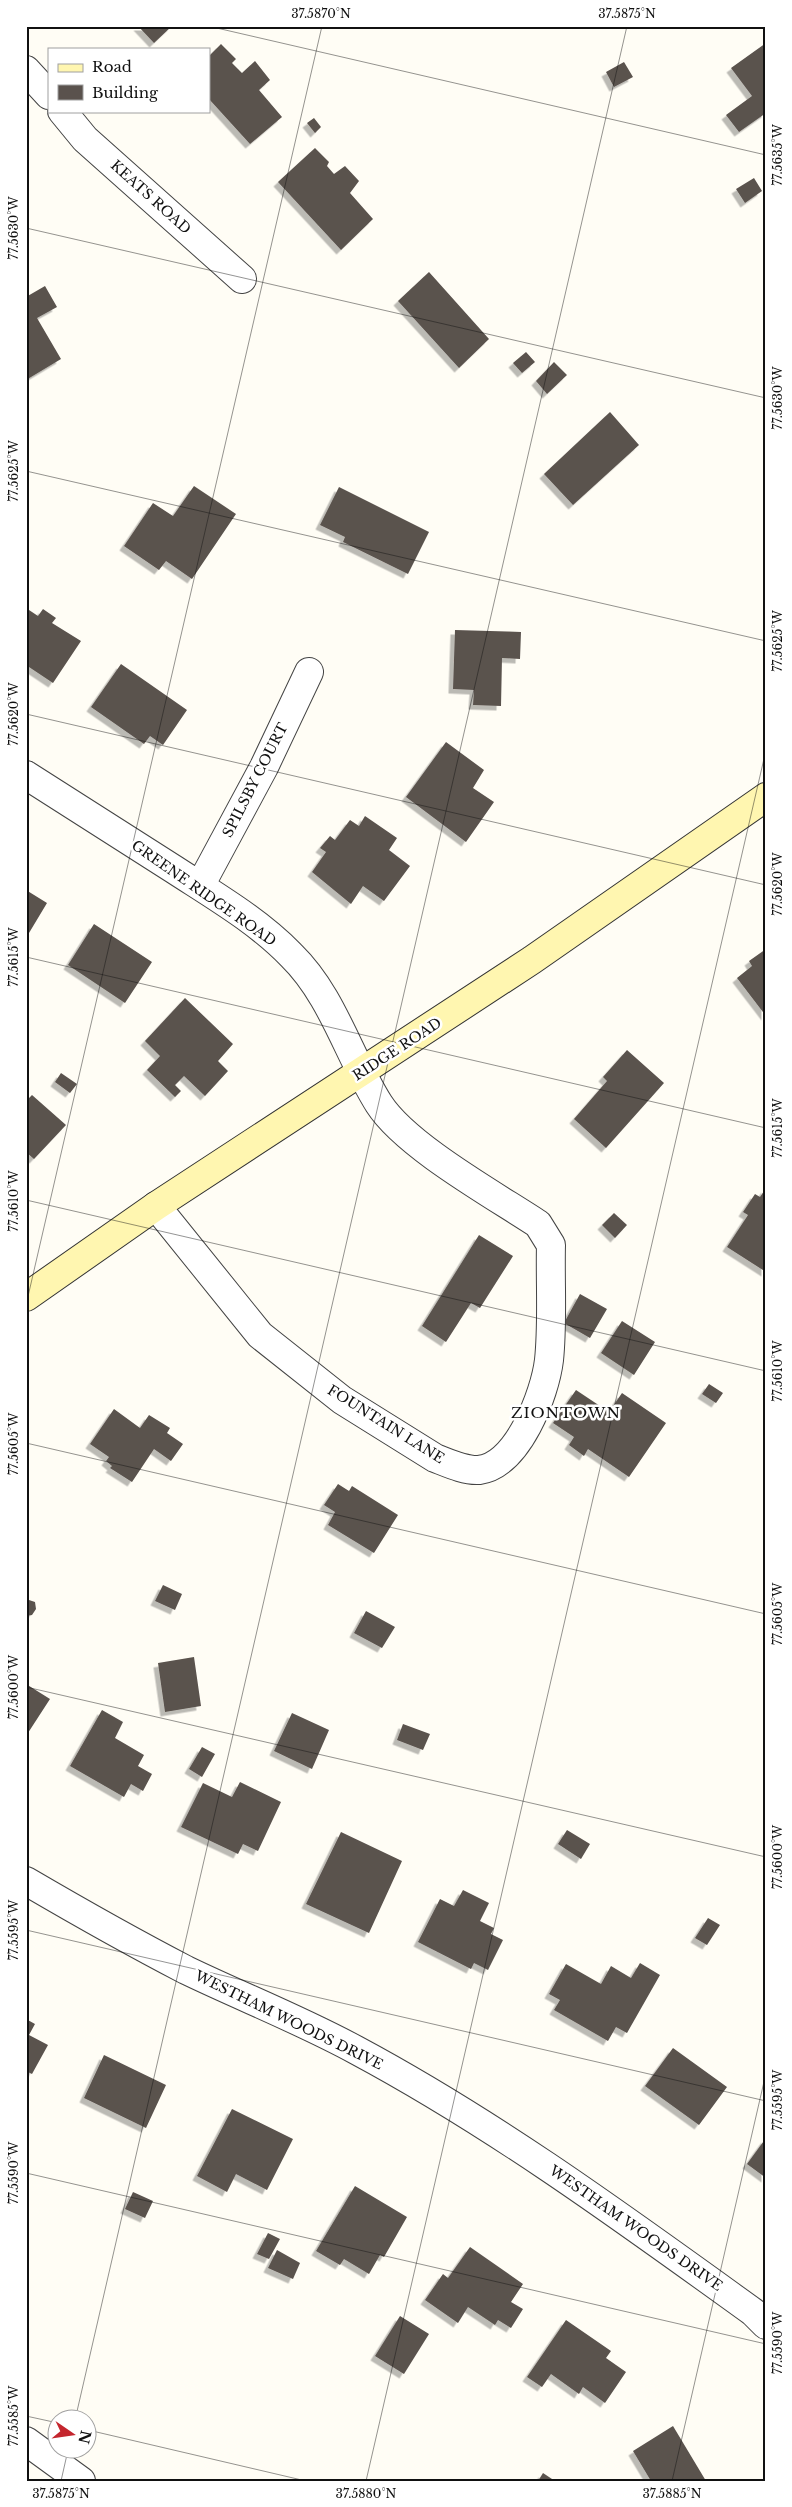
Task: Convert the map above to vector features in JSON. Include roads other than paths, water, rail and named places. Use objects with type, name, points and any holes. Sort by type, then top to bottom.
[{"type":"street","points":[[26,70],[48,94]]},
{"type":"street","name":"KEATS ROAD","points":[[63,112],[85,139],[242,279]]},
{"type":"street","name":"SPILSBY COURT","points":[[200,886],[264,767],[309,672]]},
{"type":"street","name":"GREENE RIDGE ROAD","points":[[26,775],[200,886],[268,933],[310,977],[325,1001],[362,1072]]},
{"type":"street","name":"RIDGE ROAD","points":[[26,1297],[156,1206],[532,960],[766,797]]},
{"type":"street","name":"FOUNTAIN LANE","points":[[156,1206],[260,1335],[342,1400],[444,1461],[478,1470],[492,1466],[511,1453],[536,1407],[549,1361],[551,1245],[538,1224],[434,1155],[402,1130],[379,1105],[362,1072]]},
{"type":"street","name":"WESTHAM WOODS DRIVE","points":[[26,1881],[97,1923],[186,1970],[355,2049],[478,2119],[604,2204],[753,2312],[766,2325]]},
{"type":"street","points":[[26,2441],[81,2481]]},
{"type":"district","name":"ZIONTOWN","points":[[566,1412]]}]
